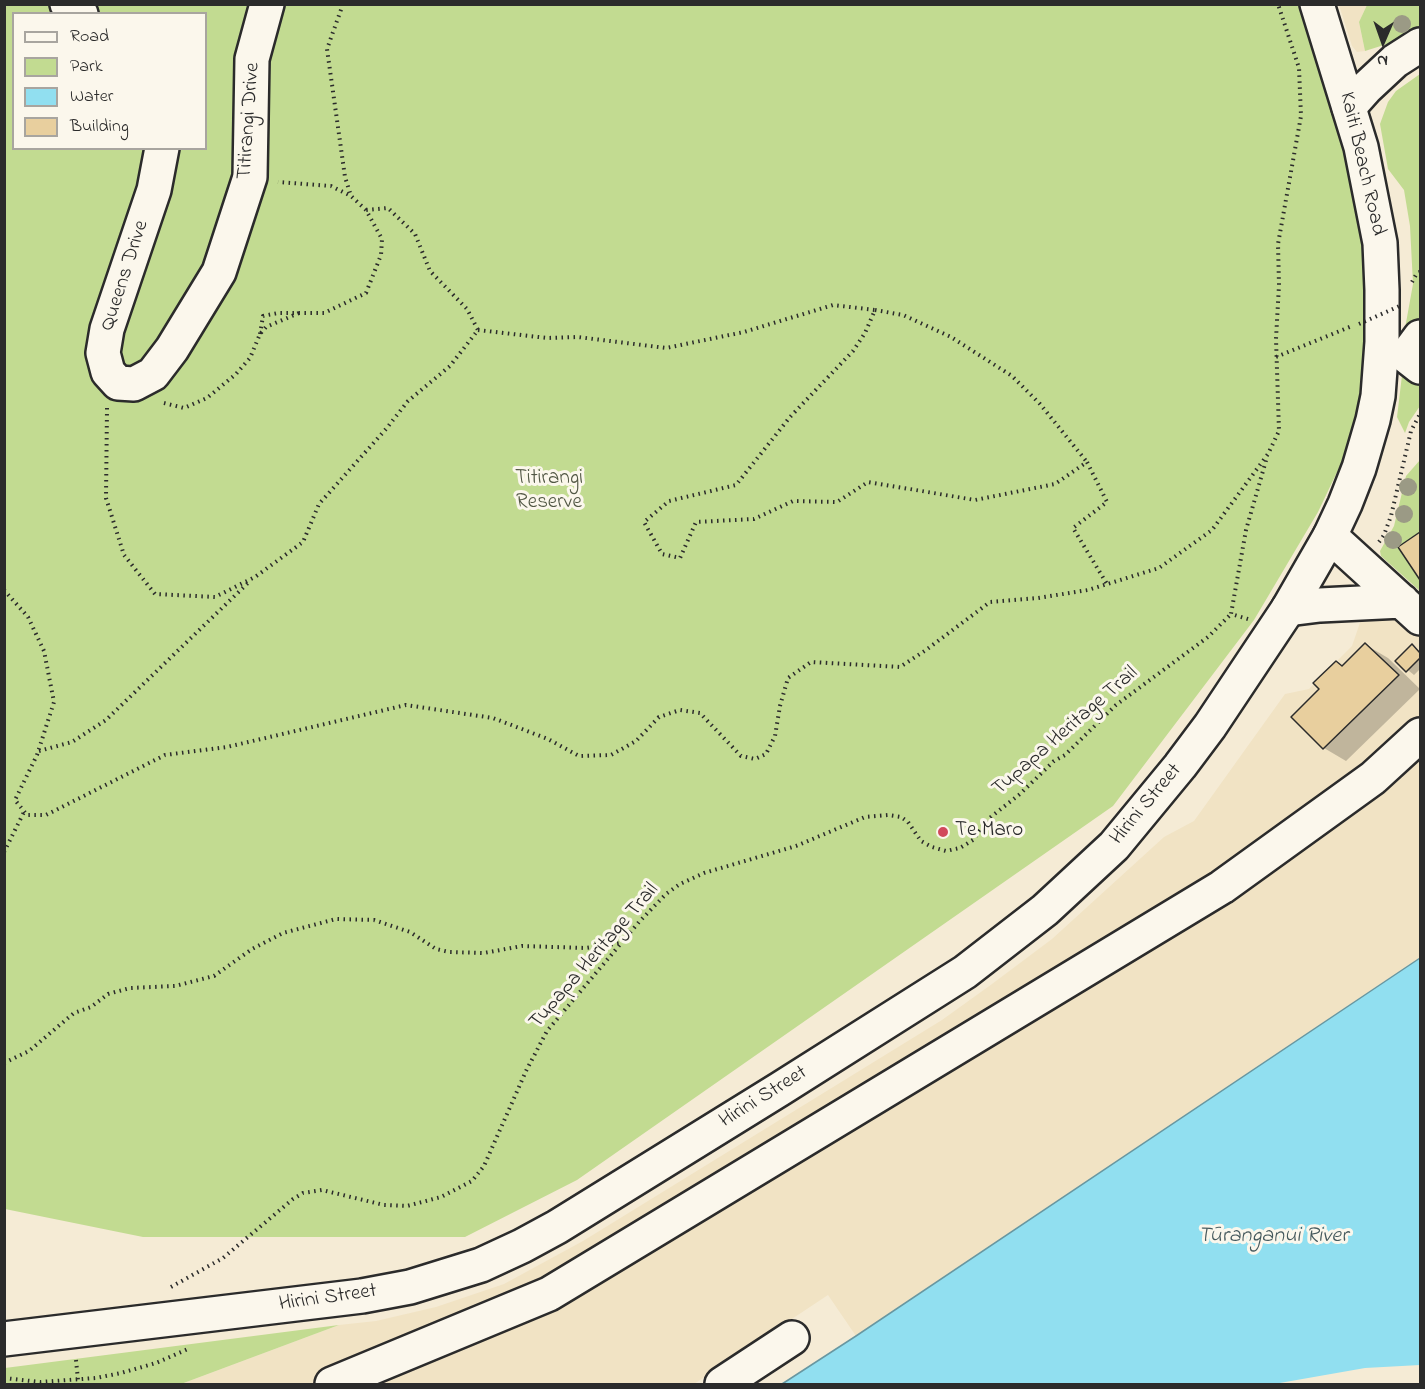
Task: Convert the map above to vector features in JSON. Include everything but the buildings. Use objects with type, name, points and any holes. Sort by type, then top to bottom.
[{"type":"main road","name":"Titirangi Drive","points":[[145,392],[153,374],[172,348],[219,272],[250,177],[252,58],[267,4]]},
{"type":"main road","name":"Kaiti Beach Road","points":[[1317,4],[1366,168],[1380,243],[1382,290],[1382,342],[1378,396],[1367,443],[1330,536]]},
{"type":"main road","points":[[1349,107],[1384,70],[1420,45]]},
{"type":"main road","name":"Queens Drive","points":[[145,392],[118,383],[108,372],[103,353],[107,329],[154,190],[162,150]]},
{"type":"main road","points":[[1420,337],[1406,356],[1420,367]]},
{"type":"main road","points":[[1330,536],[1411,609]]},
{"type":"main road","name":"Hirini Street","points":[[4,1339],[312,1303],[389,1291],[442,1278],[481,1265],[557,1227],[908,1008],[1004,943],[1045,909],[1114,846],[1180,766],[1283,617],[1330,536]]},
{"type":"main road","points":[[1283,617],[1320,605],[1411,609]]},
{"type":"main road","points":[[332,1384],[549,1294],[1222,887],[1373,778],[1420,735]]},
{"type":"main road","points":[[723,1384],[792,1338]]},
{"type":"path","points":[[343,4],[327,50],[345,177],[351,195]]},
{"type":"path","points":[[1278,4],[1299,68],[1301,116],[1278,244],[1276,357],[1279,431],[1268,454],[1246,530],[1231,614],[1283,617]]},
{"type":"path","points":[[145,392],[184,408],[207,398],[236,374],[250,358],[260,334],[263,316],[302,312],[324,313],[366,293],[381,255],[382,238],[366,210],[351,195],[331,186],[277,182]]},
{"type":"path","points":[[366,210],[388,208],[415,234],[430,271],[466,309],[478,330]]},
{"type":"path","points":[[478,330],[547,338],[578,337],[666,348],[744,332],[833,305],[903,315],[951,337],[1012,376],[1040,404],[1087,462],[1107,502],[1073,528],[1107,584]]},
{"type":"path","points":[[1276,357],[1402,305]]},
{"type":"path","points":[[875,310],[865,333],[853,351],[790,417],[736,485],[669,501],[644,522],[662,554],[680,558],[696,522],[754,519],[793,501],[837,502],[868,482],[975,500],[1055,484],[1087,462]]},
{"type":"path","points":[[260,334],[266,327],[302,312]]},
{"type":"path","points":[[38,751],[72,742],[106,720],[255,577],[303,542],[319,504],[408,401],[450,366],[478,330]]},
{"type":"path","points":[[107,404],[106,498],[124,555],[155,594],[214,597],[255,577]]},
{"type":"path","points":[[1358,561],[1380,541],[1387,527],[1411,431],[1420,414]]},
{"type":"path","points":[[4,590],[28,617],[44,651],[54,702],[38,751],[15,800],[27,815],[46,815],[165,755],[227,747],[406,705],[493,718],[548,739],[579,756],[612,755],[636,741],[659,717],[680,710],[700,713],[741,756],[755,759],[766,754],[775,736],[788,678],[811,662],[900,667],[990,602],[1038,598],[1088,590],[1159,568],[1212,530],[1268,454]]},
{"type":"path","name":"Tupapa Heritage Trail","points":[[167,1290],[223,1258],[293,1198],[303,1193],[322,1190],[384,1205],[407,1206],[441,1197],[472,1181],[484,1166],[526,1071],[547,1031],[666,894],[691,879],[796,846],[865,817],[888,815],[901,817],[908,822],[921,841],[938,850],[956,850],[966,846],[987,820],[1065,754],[1116,705],[1208,637],[1231,614]]},
{"type":"path","points":[[4,852],[24,812]]},
{"type":"path","points":[[4,1063],[29,1051],[74,1013],[91,1007],[108,994],[130,988],[175,986],[214,976],[252,949],[283,933],[336,920],[374,920],[410,932],[436,949],[449,952],[484,953],[522,946],[586,948],[622,942]]},
{"type":"path","points":[[4,1378],[40,1382],[78,1380],[121,1373],[183,1352],[196,1344],[205,1332],[211,1314]]},
{"type":"path","points":[[75,1353],[78,1380]]},
{"type":"shaded area","points":[[1339,5],[1367,5],[1359,22],[1365,51],[1357,52],[1352,46]]},
{"type":"shaded area","points":[[1420,591],[1420,958],[856,1336],[828,1295],[694,1384],[181,1384],[339,1325],[376,1321],[436,1307],[504,1284],[583,1241],[942,1020],[1052,939],[1164,837],[1194,821],[1285,694],[1309,689],[1352,646],[1364,611]]},
{"type":"green space","name":"Titirangi Reserve","points":[[4,5],[1300,5],[1346,146],[1364,252],[1378,386],[1318,512],[1254,620],[1113,806],[577,1180],[465,1237],[143,1237],[5,1209]]},
{"type":"green space","points":[[1367,5],[1420,5],[1420,29],[1406,38],[1365,51],[1359,22]]},
{"type":"green space","points":[[1420,74],[1420,406],[1409,422],[1405,433],[1397,417],[1404,334],[1413,284],[1410,226],[1404,190],[1388,169],[1380,124],[1388,102],[1396,91]]},
{"type":"green space","points":[[1420,460],[1420,532],[1398,547],[1420,580],[1420,591],[1381,556],[1380,551],[1394,526],[1406,476]]},
{"type":"green space","points":[[339,1325],[181,1384],[5,1384],[5,1368]]},
{"type":"water","name":"Tūranganui River","points":[[1420,958],[1420,1384],[782,1384],[856,1336]]},
{"type":"pier","points":[[1420,1365],[1420,1384],[1274,1384],[1365,1368]]},
{"type":"place","name":"Te Maro","points":[[943,832]]}]
